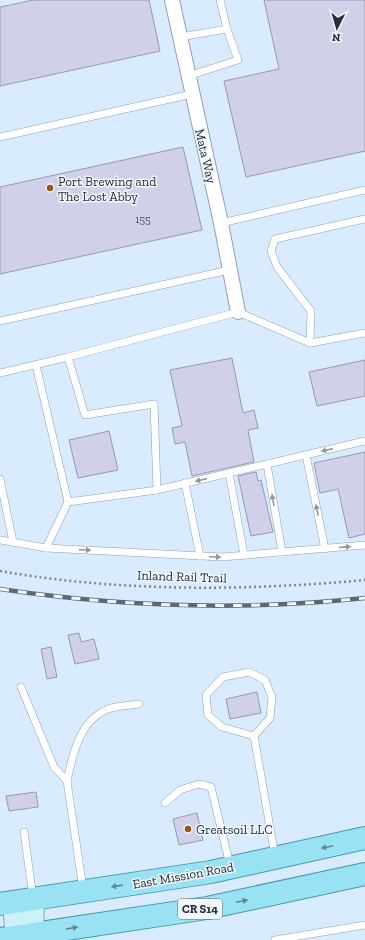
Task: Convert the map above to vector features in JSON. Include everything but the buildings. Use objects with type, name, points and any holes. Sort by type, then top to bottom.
[{"type":"main road","name":"East Mission Road","points":[[16,902],[211,872],[365,838]]},
{"type":"main road","name":"CR S14","points":[[20,938],[207,908],[365,874]]},
{"type":"main road","points":[[16,902],[20,938]]},
{"type":"street","name":"Mata Way","points":[[172,0],[221,223],[238,312]]},
{"type":"lane","points":[[188,76],[238,60],[227,29],[220,0]]},
{"type":"lane","points":[[180,37],[227,29]]},
{"type":"lane","points":[[0,137],[192,94]]},
{"type":"lane","points":[[221,223],[365,190]]},
{"type":"lane","points":[[310,343],[311,311],[277,267],[271,251],[275,239],[365,219]]},
{"type":"lane","points":[[0,321],[229,270]]},
{"type":"lane","points":[[0,373],[68,357],[238,312],[310,343],[365,333]]},
{"type":"lane","points":[[68,357],[85,415],[154,404],[157,490]]},
{"type":"lane","points":[[36,364],[68,502],[46,548]]},
{"type":"lane","points":[[68,502],[157,490],[365,441]]},
{"type":"lane","points":[[306,455],[325,549]]},
{"type":"lane","points":[[267,464],[282,552]]},
{"type":"lane","points":[[229,473],[244,555]]},
{"type":"lane","points":[[0,479],[13,542]]},
{"type":"lane","points":[[185,484],[200,556]]},
{"type":"lane","points":[[0,540],[46,548],[222,557],[365,545]]},
{"type":"lane","points":[[249,672],[265,680],[272,697],[270,718],[254,736],[222,728],[208,716],[206,695],[223,677],[249,672]]},
{"type":"lane","points":[[21,687],[54,767],[67,781]]},
{"type":"lane","points":[[84,891],[67,781],[74,752],[82,732],[91,719],[110,708],[139,704]]},
{"type":"lane","points":[[254,736],[275,858]]},
{"type":"lane","points":[[165,803],[180,790],[199,784],[211,787],[231,867]]},
{"type":"lane","points":[[16,902],[24,832]]},
{"type":"lane","points":[[275,940],[365,925]]},
{"type":"path","name":"Inland Rail Trail","points":[[0,571],[22,575],[92,582],[162,587],[233,588],[310,585],[365,580]]},
{"type":"railway","points":[[0,589],[91,600],[182,605],[274,605],[365,598]]},
{"type":"place","name":"Port Brewing and The Lost Abby","points":[[50,188]]},
{"type":"place","name":"Greatsoil LLC","points":[[188,829]]}]
